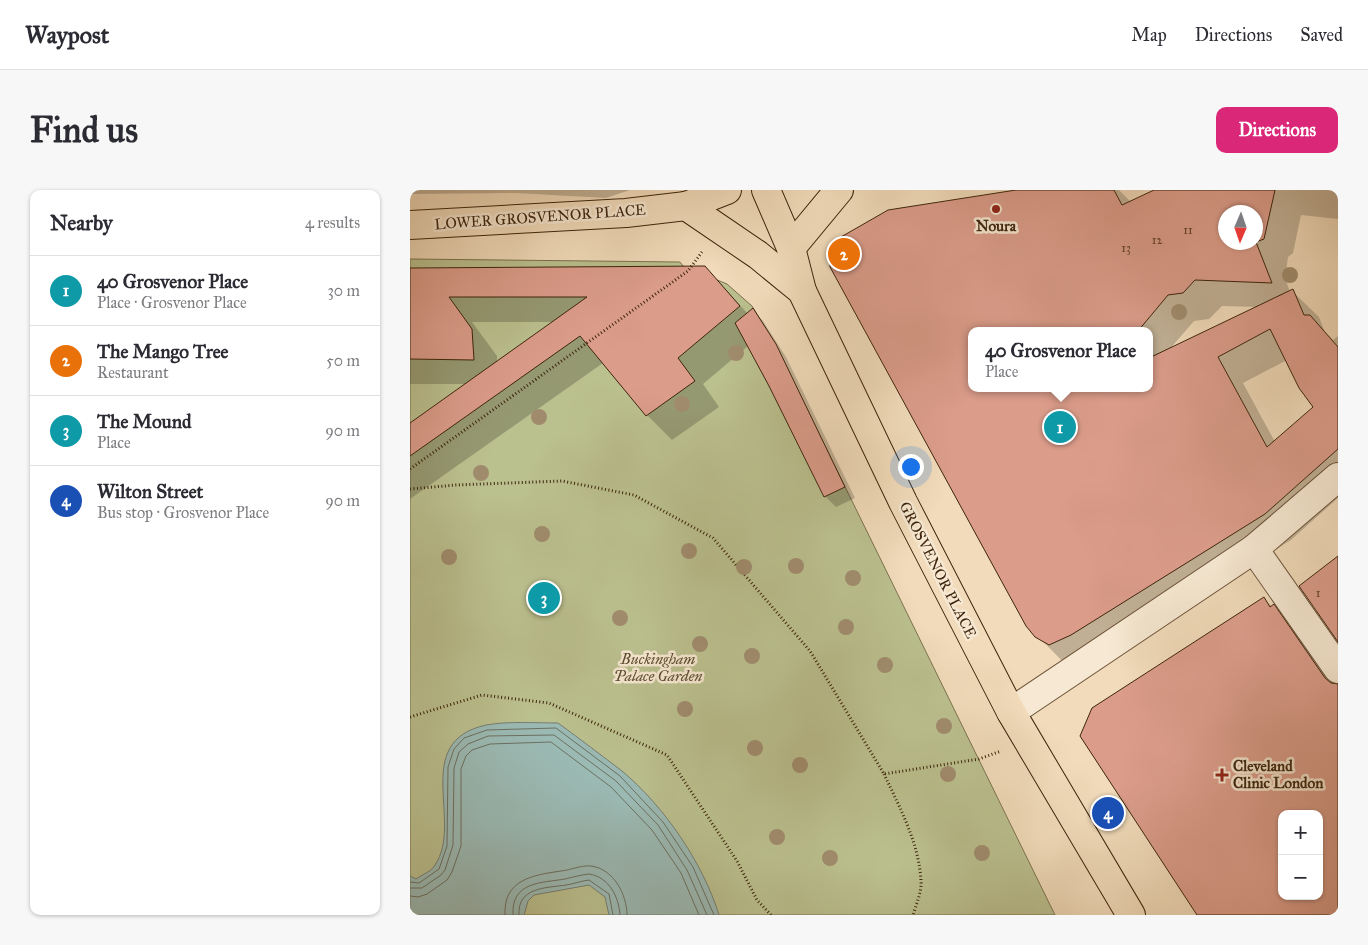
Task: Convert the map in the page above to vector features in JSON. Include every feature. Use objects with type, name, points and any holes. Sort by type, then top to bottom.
[{"type":"main road","name":"LOWER GROSVENOR PLACE","points":[[410,225],[626,213],[727,190]]},
{"type":"main road","points":[[766,190],[791,248],[802,291]]},
{"type":"main road","points":[[791,248],[839,190]]},
{"type":"main road","name":"GROSVENOR PLACE","points":[[690,198],[718,230],[758,255],[802,291],[903,502],[1010,712],[1131,915]]},
{"type":"street","points":[[1010,712],[1254,549],[1338,478]]},
{"type":"street","points":[[1254,549],[1338,669]]},
{"type":"path","points":[[410,469],[688,270],[718,230]]},
{"type":"path","points":[[410,489],[562,481],[634,495],[713,538],[810,651],[884,774],[916,848],[921,882],[913,915]]},
{"type":"path","points":[[410,716],[482,695],[549,703],[667,756],[737,861],[757,900],[771,915]]},
{"type":"path","points":[[884,774],[978,759],[1027,741]]},
{"type":"green space","name":"Buckingham Palace Garden","points":[[410,259],[680,262],[683,266],[727,284],[752,306],[777,348],[1055,915],[410,915]]},
{"type":"water","points":[[558,723],[622,771],[653,801],[680,837],[703,875],[719,915],[609,915],[605,897],[589,885],[534,895],[528,901],[524,915],[410,915],[410,876],[416,879],[432,869],[442,847],[445,827],[444,765],[450,748],[463,734],[486,725]]},
{"type":"building","points":[[1016,190],[1114,190],[1122,205],[1154,190],[1275,190],[1263,239],[1263,205],[1218,205],[1218,250],[1259,250],[1272,283],[1195,280],[1183,293],[1168,295],[1141,327],[968,327],[968,392],[1153,392],[1153,356],[1293,289],[1304,315],[1310,315],[1338,347],[1338,449],[1265,514],[1071,635],[1049,645],[1035,637],[1026,626],[830,267],[830,253],[834,244],[841,237],[888,210]],"holes":[[[1270,329],[1299,388],[1313,407],[1267,447],[1218,357]]]},
{"type":"building","points":[[705,266],[740,306],[678,358],[695,381],[646,416],[580,336],[410,456],[410,423],[587,297],[449,297],[472,329],[474,360],[410,359],[410,268]]},
{"type":"building","points":[[753,308],[776,344],[845,487],[824,497],[769,386],[735,323]]},
{"type":"building","points":[[1338,556],[1338,642],[1299,586]]},
{"type":"building","name":"Cleveland Clinic London","points":[[1264,597],[1270,607],[1274,604],[1325,678],[1331,683],[1338,684],[1338,915],[1197,915],[1080,736],[1092,708]]},
{"type":"place","name":"Noura","points":[[996,209]]},
{"type":"place","name":"The Mango Tree","points":[[844,254]]},
{"type":"place","name":"40 Grosvenor Place","points":[[1060,427]]},
{"type":"place","name":"The Mound","points":[[544,598]]},
{"type":"place","name":"Cleveland Clinic London","points":[[1222,775]]},
{"type":"place","name":"Wilton Street","points":[[1108,813]]}]
